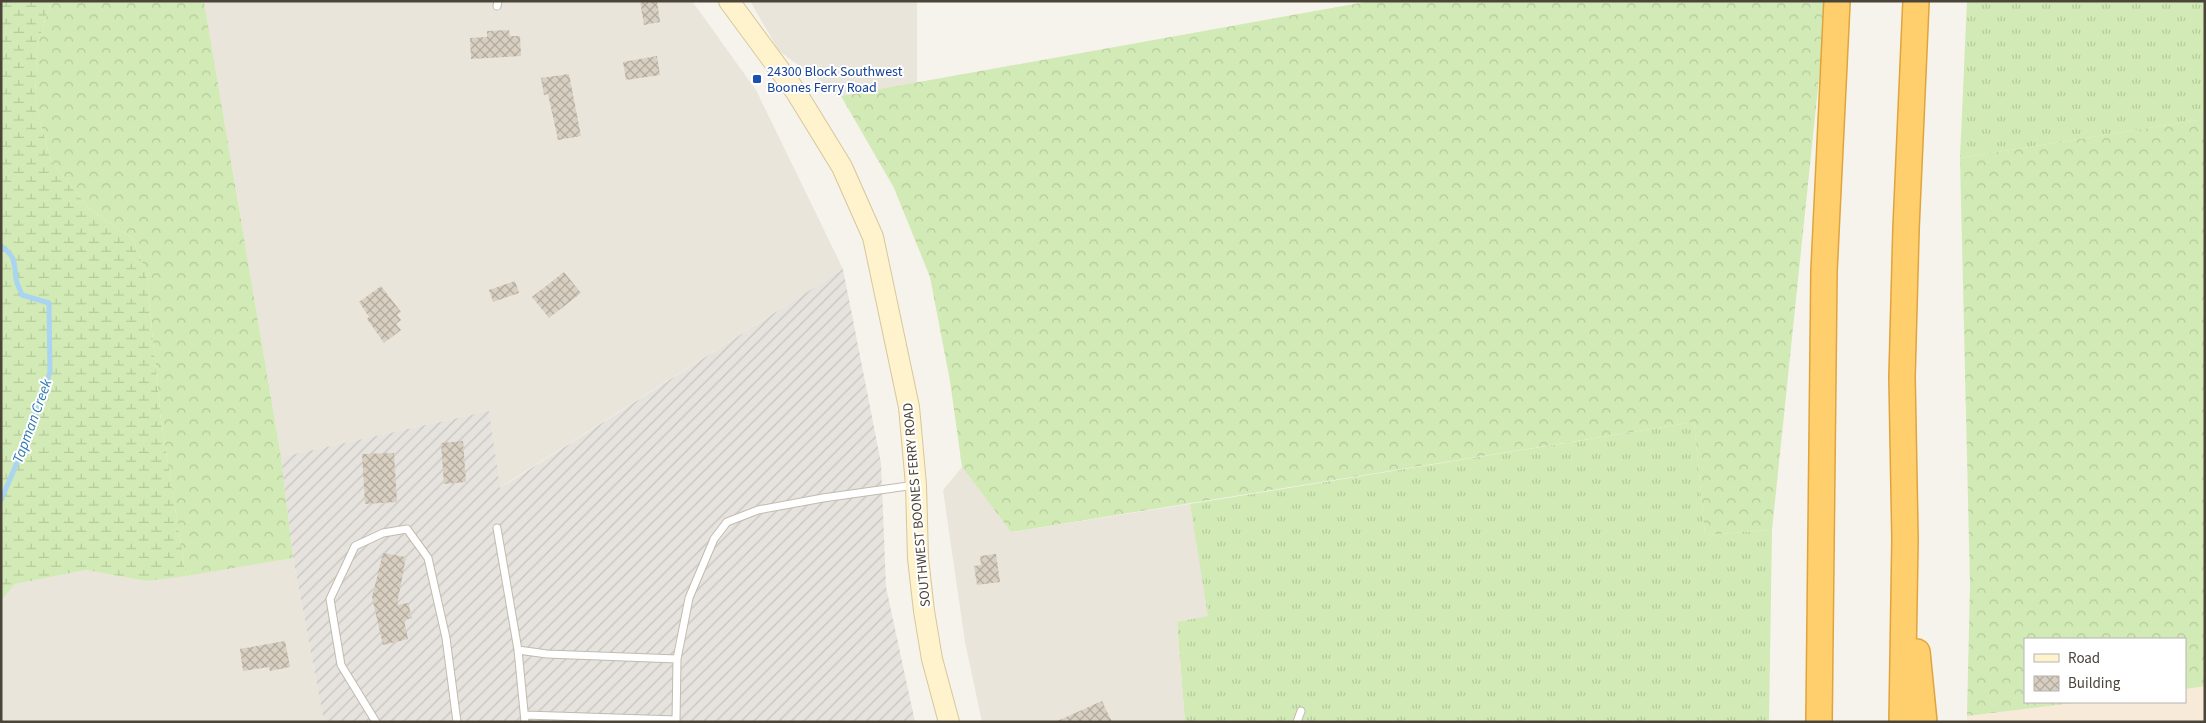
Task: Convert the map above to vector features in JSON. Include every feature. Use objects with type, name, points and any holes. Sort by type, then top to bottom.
[{"type":"highway","points":[[1819,722],[1824,271],[1837,1]]},
{"type":"highway","points":[[1902,722],[1905,539],[1902,377],[1916,1]]},
{"type":"highway","points":[[1905,539],[1924,722]]},
{"type":"main road","name":"SOUTHWEST BOONES FERRY ROAD","points":[[729,1],[796,92],[842,167],[873,237],[905,386],[916,485],[917,541],[924,611],[932,660],[949,722]]},
{"type":"lane","points":[[496,528],[518,650],[525,718],[676,721],[678,659],[689,598],[714,539],[727,522],[758,510],[823,498],[916,485]]},
{"type":"lane","points":[[376,722],[341,665],[330,599],[355,546],[384,533],[407,529],[428,558],[446,638],[457,722]]},
{"type":"lane","points":[[518,650],[547,654],[678,659]]},
{"type":"lane","points":[[1297,722],[1301,711]]},
{"type":"shaded area","points":[[204,1],[692,1],[756,90],[843,269],[499,488],[489,411],[281,457]]},
{"type":"shaded area","points":[[750,1],[917,1],[917,83],[841,96],[779,51]]},
{"type":"shaded area","points":[[843,269],[881,463],[886,587],[915,722],[324,722],[293,558],[281,457],[489,411],[500,488]]},
{"type":"shaded area","points":[[962,467],[1011,532],[1190,504],[1210,616],[1177,622],[1185,722],[982,722],[965,642],[943,490]]},
{"type":"shaded area","points":[[293,558],[324,722],[1,722],[1,601],[15,584],[86,570],[146,581]]},
{"type":"shaded area","points":[[2205,677],[2205,722],[1967,722],[1967,716],[2049,703],[2186,703],[2186,680]]},
{"type":"green space","points":[[1,1],[51,1],[37,46],[35,105],[51,160],[89,209],[132,238],[146,272],[161,420],[186,576],[146,581],[86,570],[15,584],[1,601]]},
{"type":"green space","points":[[51,1],[204,1],[281,457],[293,558],[186,576],[161,420],[146,272],[132,238],[89,209],[51,160],[35,105],[37,46]]},
{"type":"green space","points":[[1371,1],[1827,1],[1772,530],[1705,535],[1694,422],[1011,532],[962,467],[950,381],[930,277],[894,188],[841,96]]},
{"type":"green space","points":[[1967,1],[2205,1],[2205,119],[1960,158]]},
{"type":"green space","points":[[2205,119],[2205,686],[2186,689],[2186,638],[2024,638],[2024,703],[2074,703],[1967,716],[1970,585],[1960,158]]},
{"type":"green space","points":[[1694,422],[1705,535],[1772,530],[1769,722],[1185,722],[1177,622],[1208,616],[1190,504]]},
{"type":"building","points":[[640,1],[657,1],[660,22],[644,25]]},
{"type":"building","points":[[509,30],[510,36],[520,36],[521,56],[471,59],[470,38],[487,37],[487,31]]},
{"type":"building","points":[[657,56],[660,75],[626,80],[623,62]]},
{"type":"building","points":[[569,74],[581,136],[558,140],[548,94],[544,95],[541,78]]},
{"type":"building","points":[[564,272],[581,293],[549,318],[532,297]]},
{"type":"building","points":[[515,281],[519,293],[493,302],[489,290]]},
{"type":"building","points":[[381,286],[401,312],[397,315],[401,320],[396,324],[401,330],[384,343],[367,319],[369,317],[359,302]]},
{"type":"building","points":[[463,441],[466,482],[444,484],[441,443]]},
{"type":"building","points":[[394,453],[397,502],[365,504],[362,454]]},
{"type":"building","points":[[383,553],[406,557],[397,605],[408,603],[412,618],[404,620],[408,639],[383,645],[372,597]]},
{"type":"building","points":[[996,554],[1000,582],[977,585],[974,566],[981,565],[980,556]]},
{"type":"building","points":[[285,641],[290,667],[270,671],[269,667],[243,671],[240,649]]},
{"type":"building","points":[[1102,701],[1112,722],[1055,722]]},
{"type":"waterway","name":"Tapman Creek","points":[[1,246],[12,257],[16,281],[22,295],[49,303],[50,372],[28,437],[1,500]]},
{"type":"place","name":"24300 Block Southwest Boones Ferry Road","points":[[757,79]]}]
